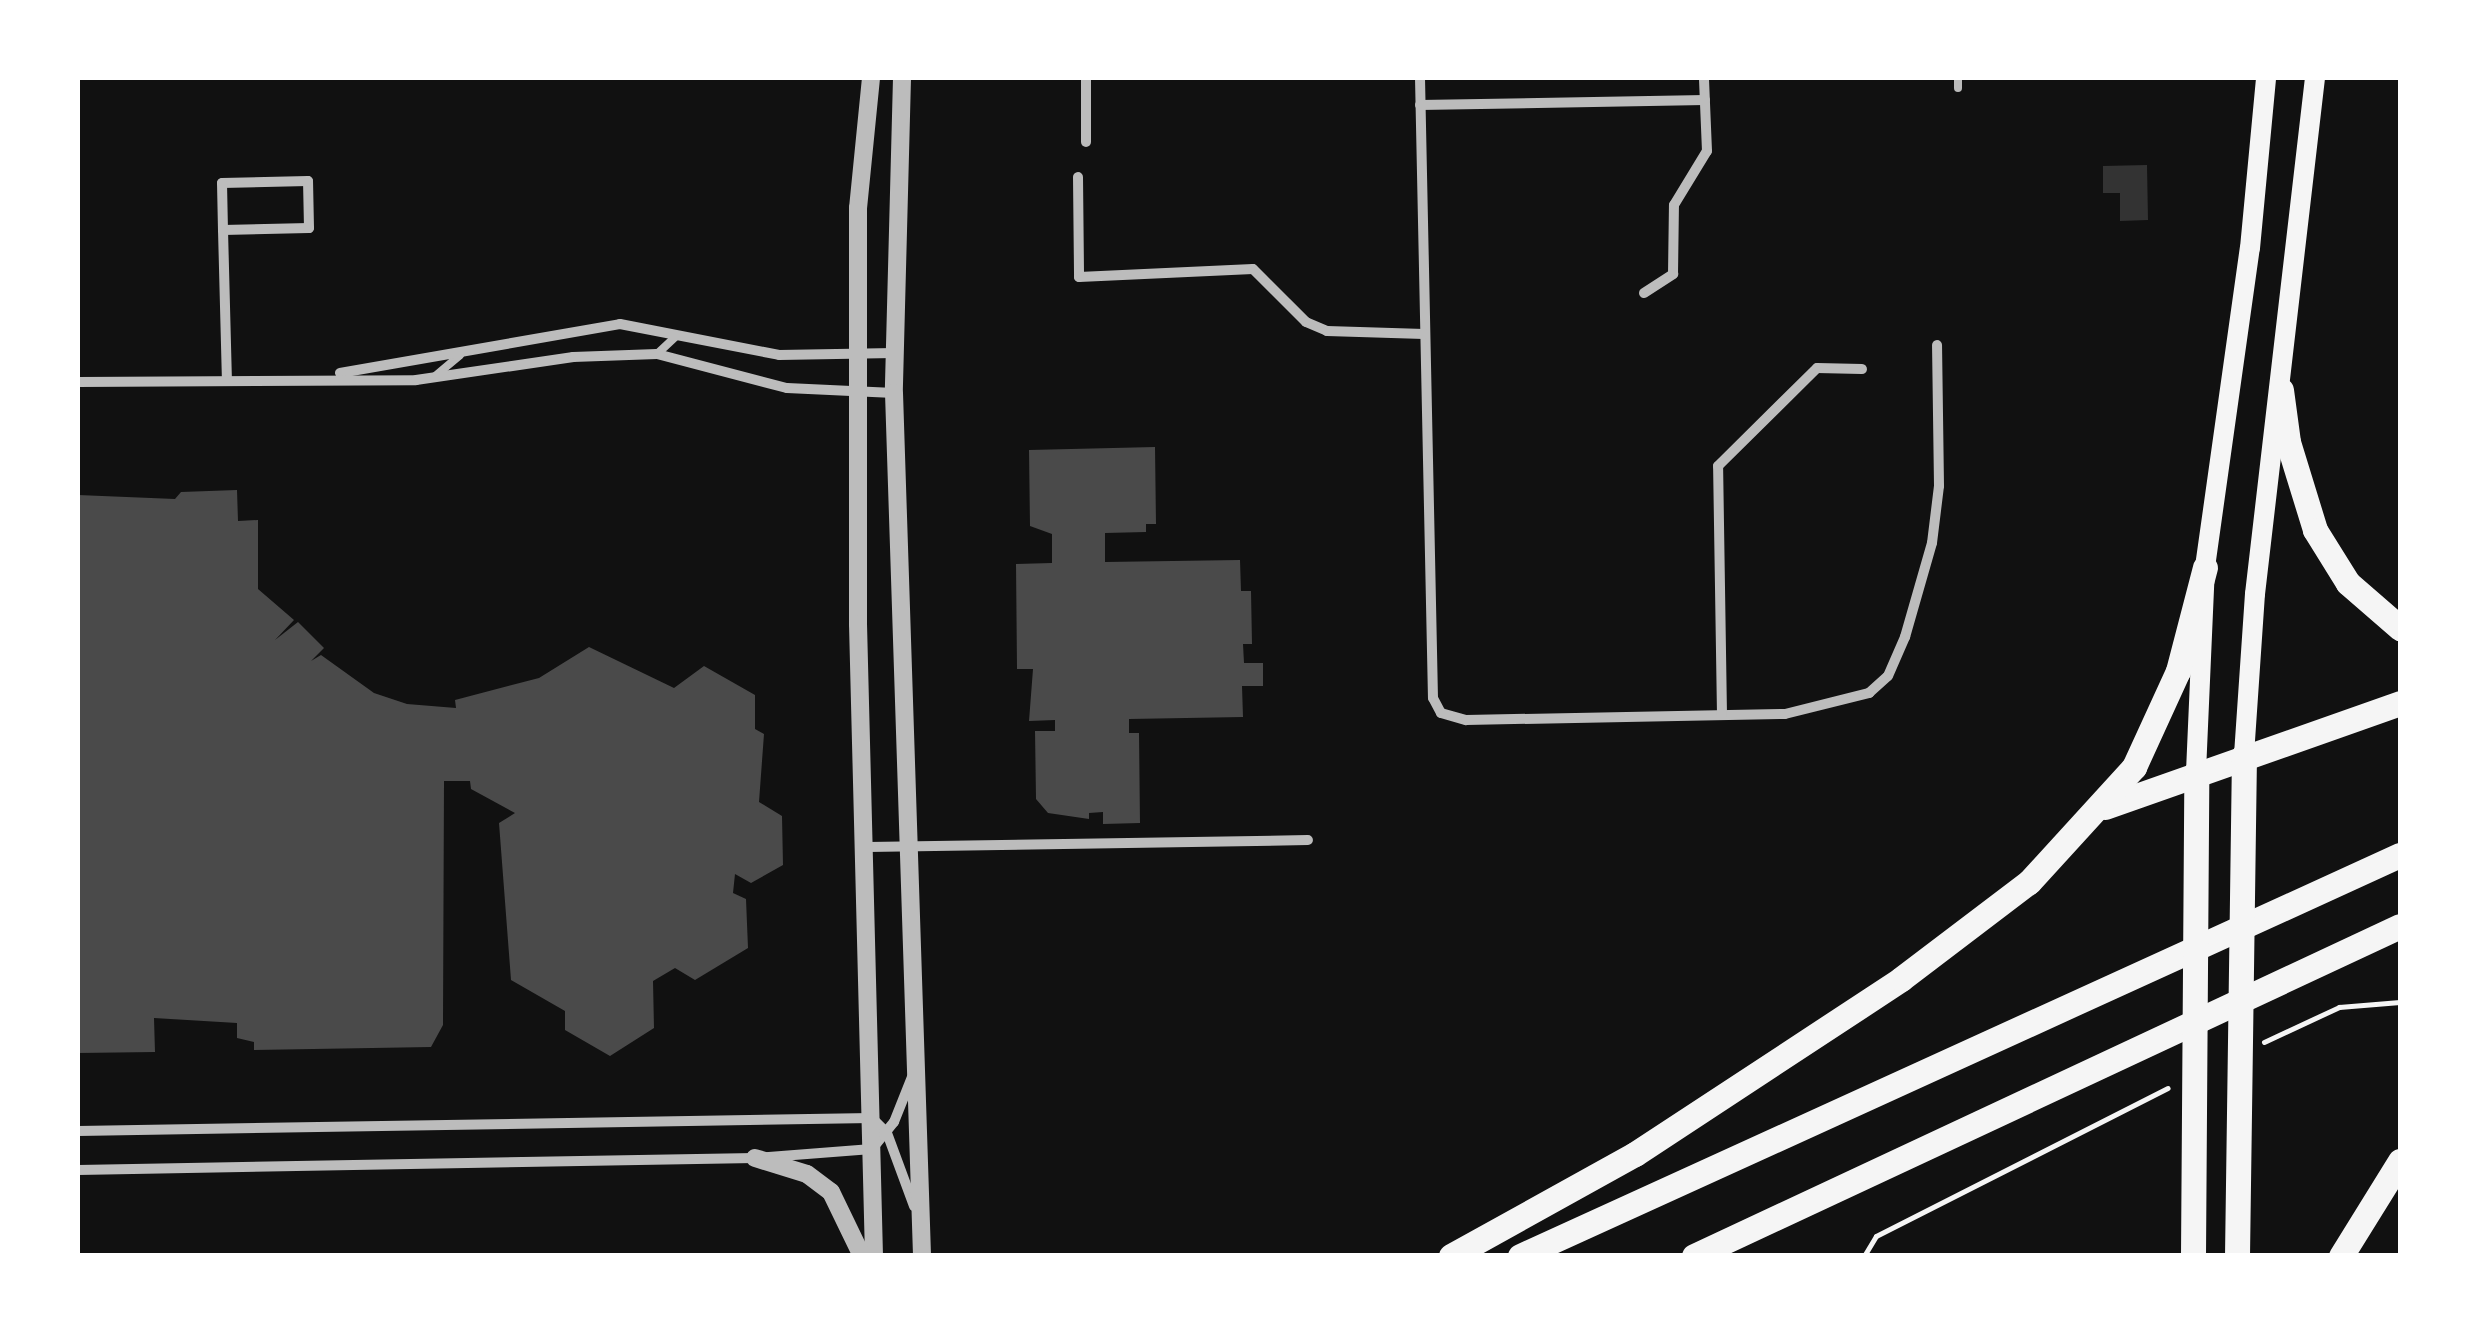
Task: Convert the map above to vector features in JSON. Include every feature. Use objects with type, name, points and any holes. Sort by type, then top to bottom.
[{"type":"main road","points":[[2193,1256],[2194,839],[2204,566],[2250,248],[2266,78]]},
{"type":"main road","points":[[2237,1256],[2244,755],[2315,78]]},
{"type":"main road","points":[[2280,390],[2288,442],[2315,530],[2348,583],[2400,628]]},
{"type":"main road","points":[[1451,1256],[1635,1154],[1901,979],[2029,882],[2134,767],[2160,716],[2204,566]]},
{"type":"main road","points":[[2100,808],[2400,703]]},
{"type":"main road","points":[[1520,1256],[2400,855]]},
{"type":"main road","points":[[1694,1256],[2400,926]]},
{"type":"main road","points":[[2342,1256],[2400,1160]]},
{"type":"main road","points":[[2327,1256],[2355,1229]]},
{"type":"street","points":[[871,78],[858,208],[858,649],[868,847],[874,1256]]},
{"type":"street","points":[[902,78],[894,393],[922,1256]]},
{"type":"street","points":[[1086,78],[1086,142]]},
{"type":"street","points":[[1420,78],[1432,698],[1441,713],[1466,720],[1785,714],[1848,703],[1888,676],[1932,543],[1939,486],[1937,345]]},
{"type":"street","points":[[1644,293],[1673,274],[1674,205],[1707,151],[1704,78]]},
{"type":"street","points":[[1420,105],[1705,100]]},
{"type":"street","points":[[1078,177],[1079,276],[1253,269],[1306,322],[1327,332],[1424,334]]},
{"type":"street","points":[[223,230],[309,228],[308,181],[222,183],[223,230],[227,380]]},
{"type":"street","points":[[329,376],[620,324],[684,332],[778,355],[894,353]]},
{"type":"street","points":[[78,382],[329,376],[434,378],[574,358],[657,354],[787,388],[894,393]]},
{"type":"street","points":[[1722,715],[1718,466],[1817,368],[1862,369]]},
{"type":"street","points":[[868,847],[1308,840]]},
{"type":"street","points":[[78,1170],[755,1158],[872,1149],[887,1134],[914,1071]]},
{"type":"street","points":[[78,1131],[872,1118],[887,1134],[922,1236]]},
{"type":"street","points":[[755,1158],[807,1174],[830,1192],[862,1256]]},
{"type":"lane","points":[[1958,78],[1958,88]]},
{"type":"lane","points":[[657,354],[684,332]]},
{"type":"lane","points":[[434,378],[469,351]]},
{"type":"path","points":[[2257,1045],[2339,1007],[2400,1002]]},
{"type":"path","points":[[1864,1256],[1876,1236],[2177,1084]]},
{"type":"shaded area","points":[[2147,165],[2148,220],[2120,221],[2120,193],[2103,193],[2103,166]]},
{"type":"building","points":[[1155,447],[1156,524],[1146,524],[1146,532],[1105,533],[1105,562],[1240,560],[1241,591],[1251,591],[1252,644],[1243,644],[1244,663],[1263,663],[1263,686],[1242,686],[1243,717],[1129,719],[1129,733],[1139,733],[1140,823],[1103,824],[1103,812],[1089,813],[1089,819],[1048,813],[1036,799],[1035,731],[1055,731],[1055,720],[1029,721],[1033,669],[1017,669],[1016,564],[1052,563],[1052,534],[1030,526],[1029,450]]},
{"type":"building","points":[[237,490],[238,521],[258,520],[258,589],[294,620],[275,640],[298,622],[324,648],[311,661],[321,655],[374,693],[407,704],[456,708],[455,700],[539,678],[589,647],[674,688],[704,666],[755,695],[755,729],[764,734],[759,802],[782,816],[783,865],[751,883],[735,874],[733,893],[746,899],[748,948],[695,980],[675,968],[653,981],[654,1028],[610,1056],[565,1030],[565,1011],[511,980],[499,823],[515,813],[471,789],[470,781],[444,781],[443,1025],[431,1047],[254,1050],[254,1042],[237,1038],[237,1023],[154,1018],[155,1052],[78,1053],[78,495],[175,499],[181,492]]}]
